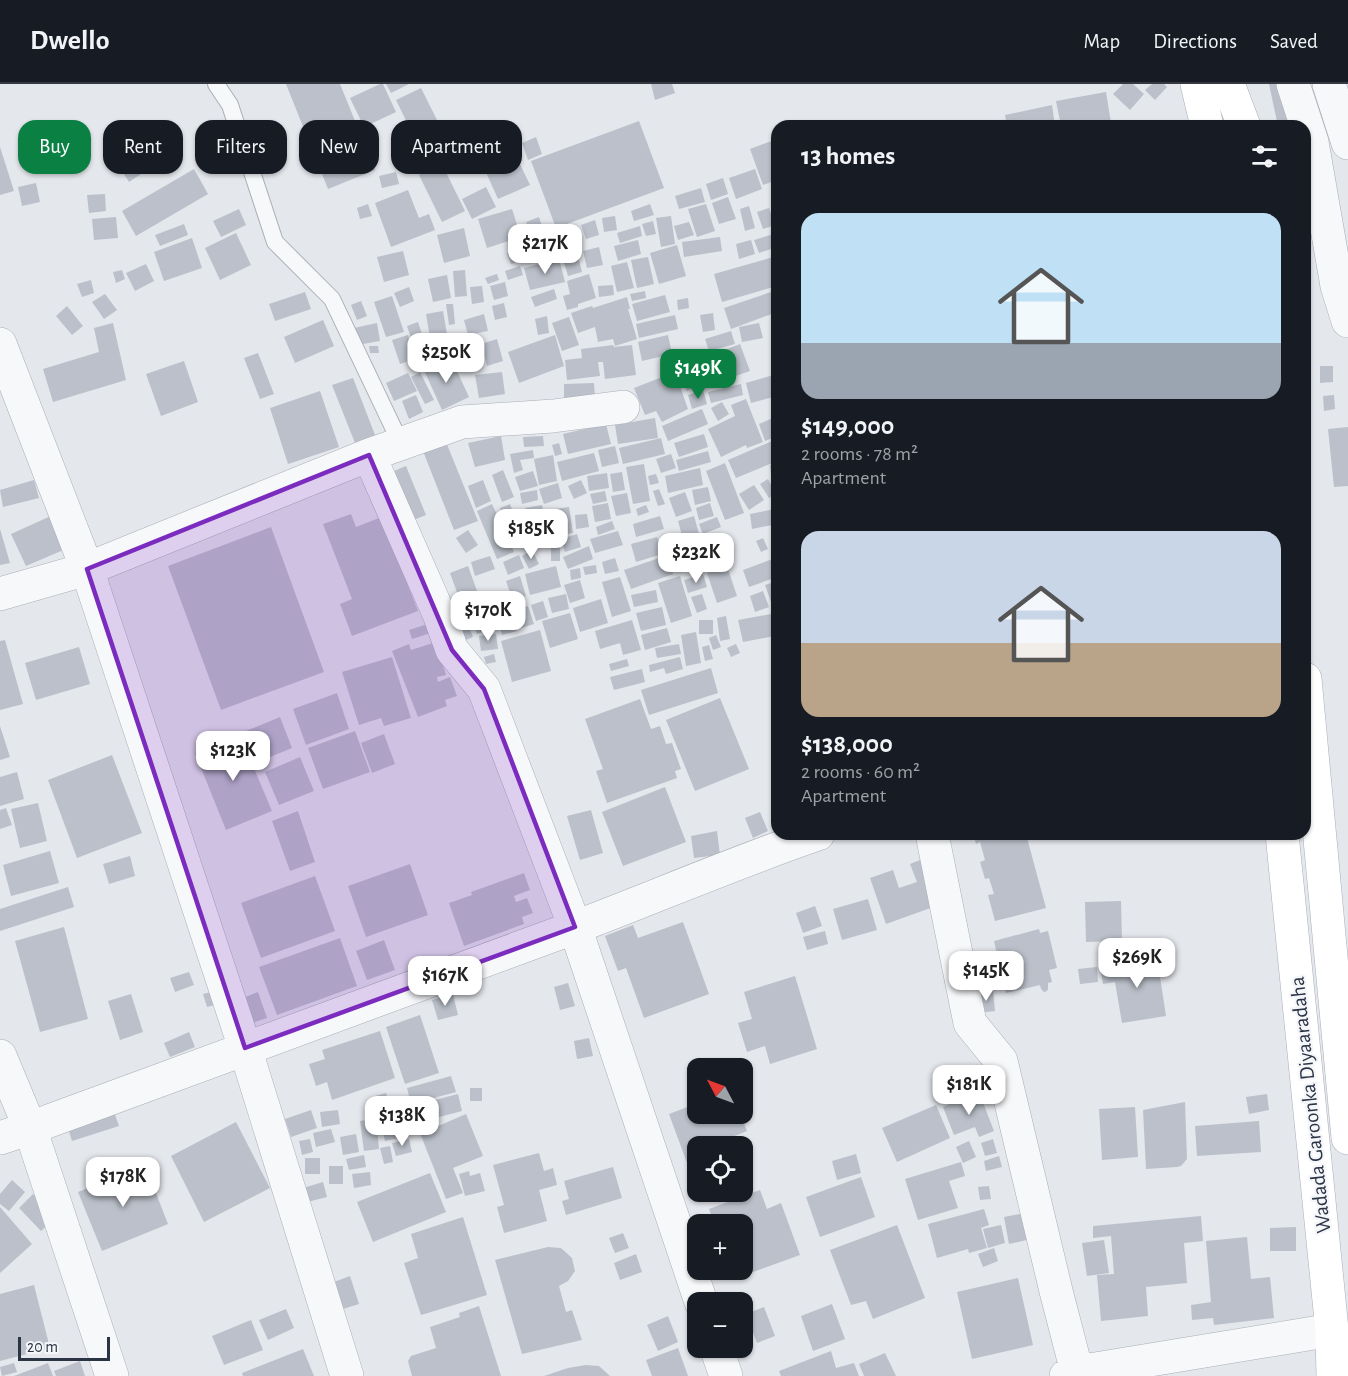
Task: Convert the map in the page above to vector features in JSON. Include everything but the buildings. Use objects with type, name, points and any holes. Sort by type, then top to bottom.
[{"type":"main road","points":[[1197,84],[1206,120]]},
{"type":"main road","points":[[1228,84],[1242,120]]},
{"type":"main road","name":"Wadada Garoonka Diyaaradaha","points":[[1311,742],[1348,1138]]},
{"type":"main road","name":"Wadada Garoonka Diyaaradaha","points":[[1283,840],[1332,1330],[1333,1376]]},
{"type":"street","points":[[1293,84],[1305,120]]},
{"type":"street","points":[[1329,84],[1348,143]]},
{"type":"street","points":[[1311,139],[1337,286],[1348,321]]},
{"type":"street","points":[[0,344],[87,568],[245,1048],[347,1376]]},
{"type":"street","points":[[0,594],[87,568],[369,455],[462,422],[553,416],[623,406]]},
{"type":"street","points":[[369,455],[439,614],[452,650],[484,690],[575,927],[698,1292]]},
{"type":"street","points":[[15,1133],[575,927],[801,840]]},
{"type":"street","points":[[933,840],[970,1023],[1001,1061],[1054,1280],[1072,1374],[1332,1330]]},
{"type":"street","points":[[0,1056],[15,1133],[112,1376]]},
{"type":"street","points":[[720,1358],[726,1376]]},
{"type":"lane","points":[[216,84],[230,105],[275,242],[332,299],[401,444]]},
{"type":"highlighted area","points":[[369,455],[452,650],[484,689],[575,927],[245,1048],[87,569]]}]
